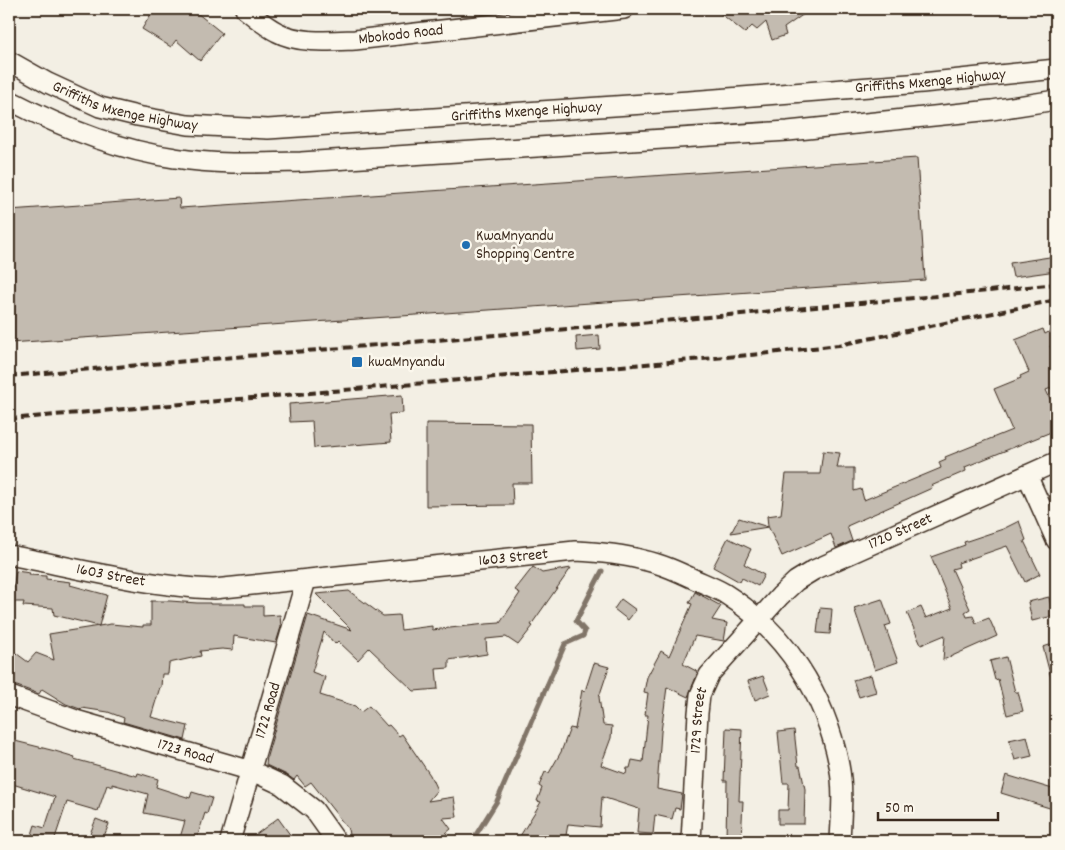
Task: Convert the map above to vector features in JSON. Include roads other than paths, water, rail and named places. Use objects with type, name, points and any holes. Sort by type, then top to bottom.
[{"type":"street","name":"Mbokodo Road","points":[[245,9],[279,33],[303,40],[327,42],[612,10]]},
{"type":"street","name":"Griffiths Mxenge Highway","points":[[9,61],[48,83],[93,103],[128,114],[188,125],[268,129],[394,122],[958,80],[1056,69]]},
{"type":"street","name":"Griffiths Mxenge Highway","points":[[9,100],[59,124],[122,147],[174,158],[230,163],[301,162],[788,131],[992,110],[1056,100]]},
{"type":"street","name":"1720 Street","points":[[759,620],[796,581],[814,570],[1056,462]]},
{"type":"street","points":[[1027,475],[1056,540]]},
{"type":"street","name":"1603 Street","points":[[9,555],[145,582],[186,588],[214,589],[575,551],[609,553],[644,560],[677,571],[724,593],[759,620],[784,644],[803,672],[819,703],[833,740],[839,767],[842,796],[840,841]]},
{"type":"street","name":"1722 Road","points":[[230,841],[252,771],[306,580]]},
{"type":"street","name":"1729 Street","points":[[691,841],[700,695],[709,674],[759,620]]},
{"type":"street","name":"1723 Road","points":[[13,697],[76,720],[252,771],[282,785],[314,810],[336,841]]},
{"type":"waterway","points":[[472,841],[497,801],[565,644],[583,636],[585,631],[576,621],[602,571]]},
{"type":"railway","points":[[9,376],[686,319],[1056,284]]},
{"type":"railway","points":[[9,419],[761,354],[839,345],[1056,300]]},
{"type":"place","name":"KwaMnyandu Shopping Centre","points":[[466,245]]},
{"type":"place","name":"kwaMnyandu","points":[[357,362]]}]
